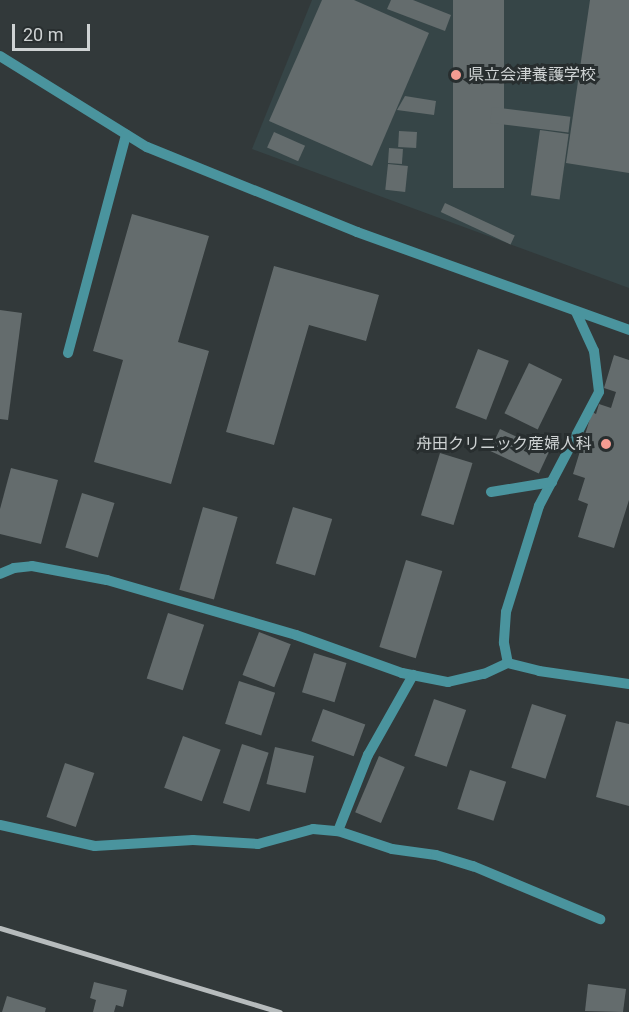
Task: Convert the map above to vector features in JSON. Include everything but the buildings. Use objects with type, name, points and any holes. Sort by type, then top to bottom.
[{"type":"street","points":[[0,56],[147,147],[357,232],[446,262],[629,330]]},
{"type":"street","points":[[68,353],[126,135]]},
{"type":"street","points":[[508,663],[504,644],[506,612],[539,506],[599,392],[594,351],[576,312]]},
{"type":"street","points":[[491,492],[552,482]]},
{"type":"street","points":[[0,574],[14,568],[32,566],[107,580],[296,635],[413,675],[447,682],[484,674],[508,663],[539,671],[629,684]]},
{"type":"street","points":[[338,831],[368,755],[413,675]]},
{"type":"street","points":[[0,825],[95,846],[193,840],[258,844],[313,828],[338,831],[392,849],[436,855],[473,866],[600,919]]},
{"type":"shaded area","name":"県立会津養護学校","points":[[312,0],[629,0],[629,288],[252,149]]},
{"type":"railway","points":[[0,928],[280,1012]]},
{"type":"place","name":"県立会津養護学校","points":[[456,75]]},
{"type":"place","name":"舟田クリニック産婦人科","points":[[606,444]]}]
